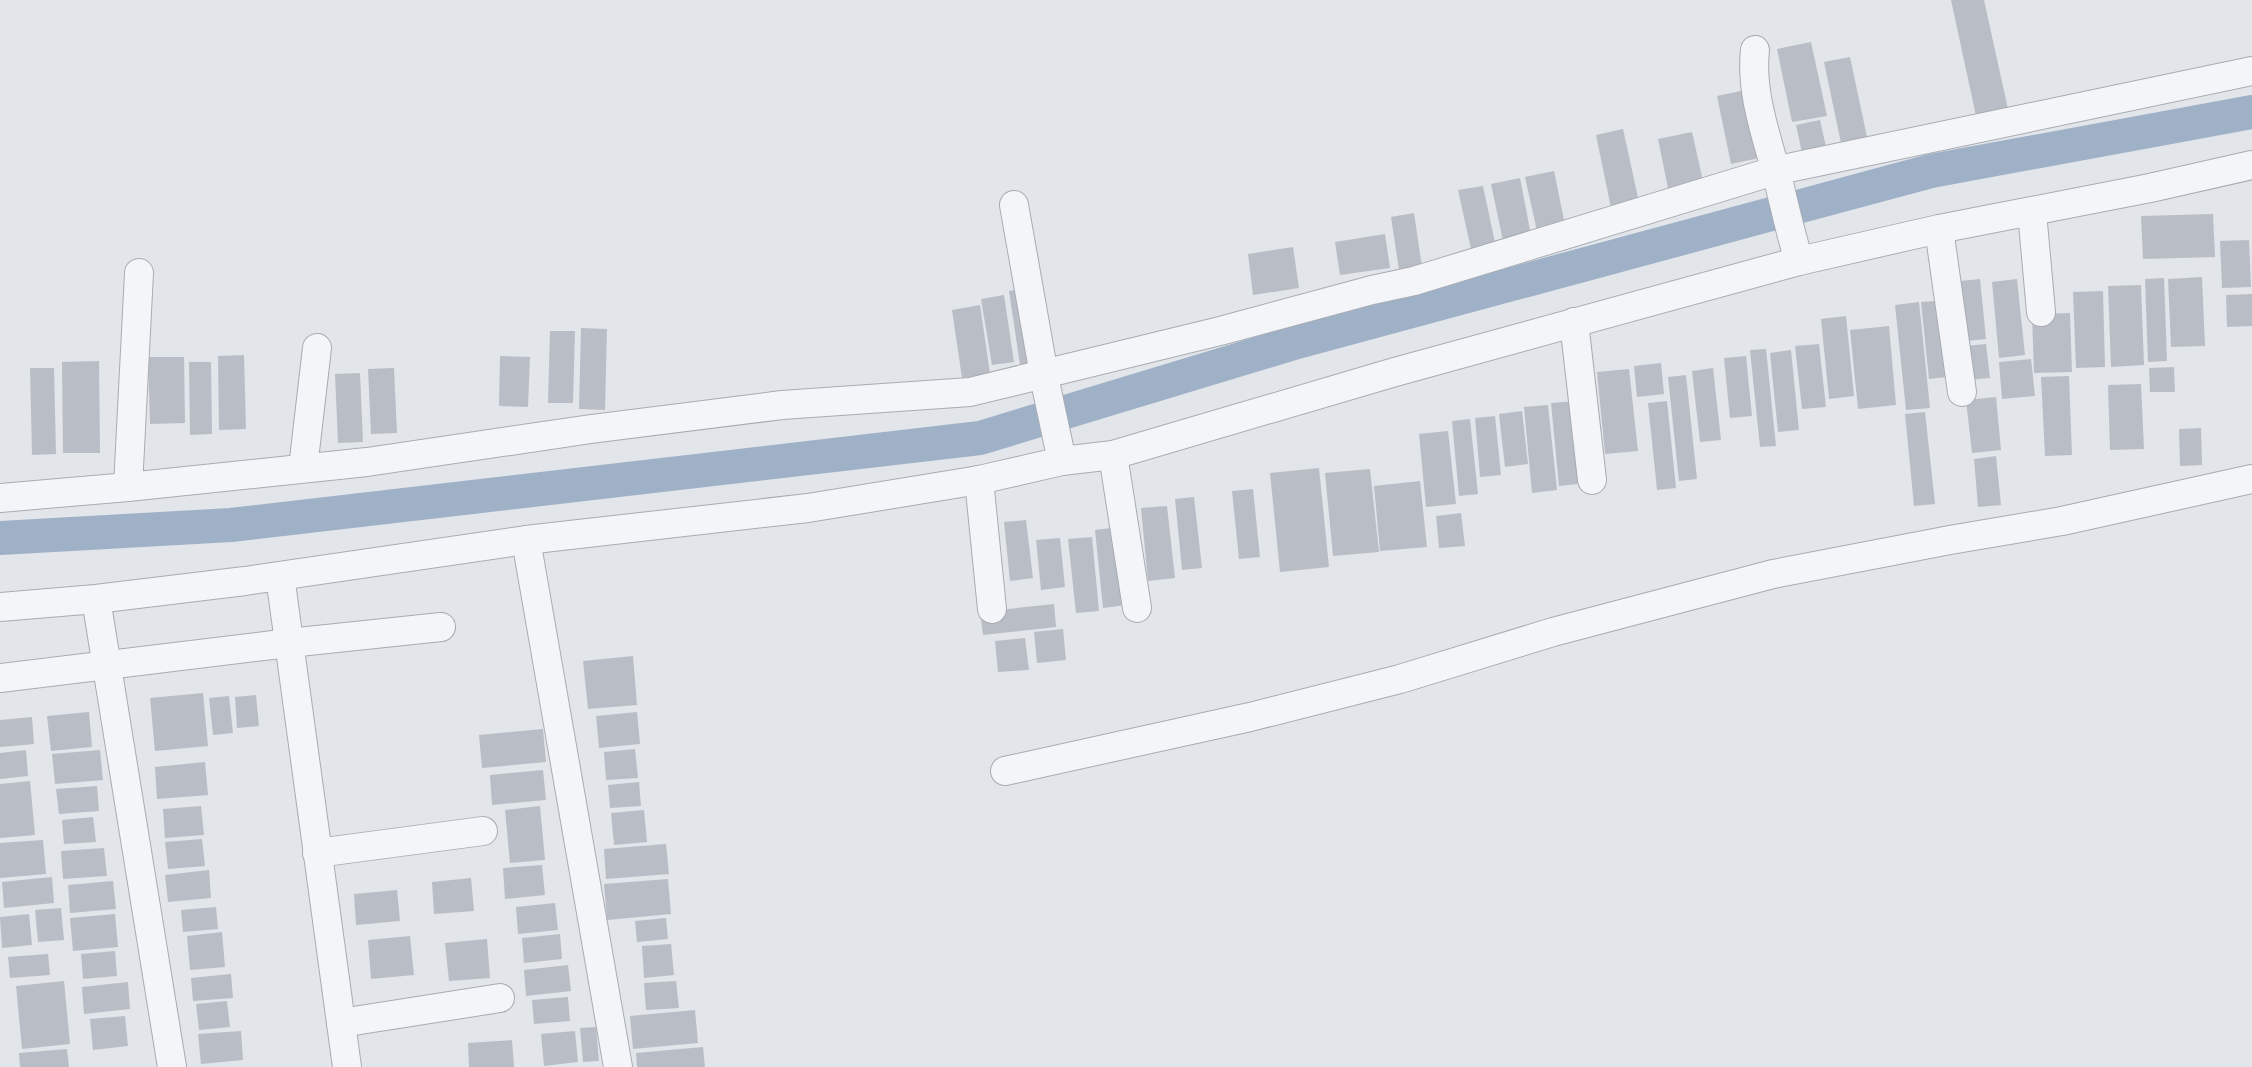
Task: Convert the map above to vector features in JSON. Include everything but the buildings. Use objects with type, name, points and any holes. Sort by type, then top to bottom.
[{"type":"street","points":[[1755,50],[1752,71],[1798,261]]},
{"type":"street","points":[[0,498],[128,487],[367,462],[591,429],[782,405],[970,392],[1045,380],[1372,290],[1414,281],[1776,175],[2252,71]]},
{"type":"street","points":[[0,607],[96,598],[280,576],[526,540],[808,508],[979,480],[1060,452],[1113,455],[1574,322],[1798,261],[1939,228],[2032,212],[2252,165]]},
{"type":"street","points":[[1014,205],[1045,380],[1060,452]]},
{"type":"street","points":[[2032,212],[2041,312]]},
{"type":"street","points":[[1939,228],[1962,392]]},
{"type":"street","points":[[128,487],[140,272]]},
{"type":"street","points":[[1574,322],[1592,480]]},
{"type":"street","points":[[303,468],[317,348]]},
{"type":"street","points":[[1113,455],[1137,608]]},
{"type":"street","points":[[1005,771],[1260,715],[1400,679],[1553,632],[1773,574],[1950,540],[2062,521],[2252,479]]},
{"type":"street","points":[[979,480],[992,609]]},
{"type":"street","points":[[526,540],[618,1067]]},
{"type":"street","points":[[280,576],[347,1067]]},
{"type":"street","points":[[96,598],[172,1067]]},
{"type":"street","points":[[0,678],[289,642],[441,627]]},
{"type":"street","points":[[317,853],[484,831]]},
{"type":"street","points":[[341,1023],[500,998]]},
{"type":"waterway","points":[[0,538],[231,525],[980,438],[1297,342],[1931,171],[2252,112]]}]
